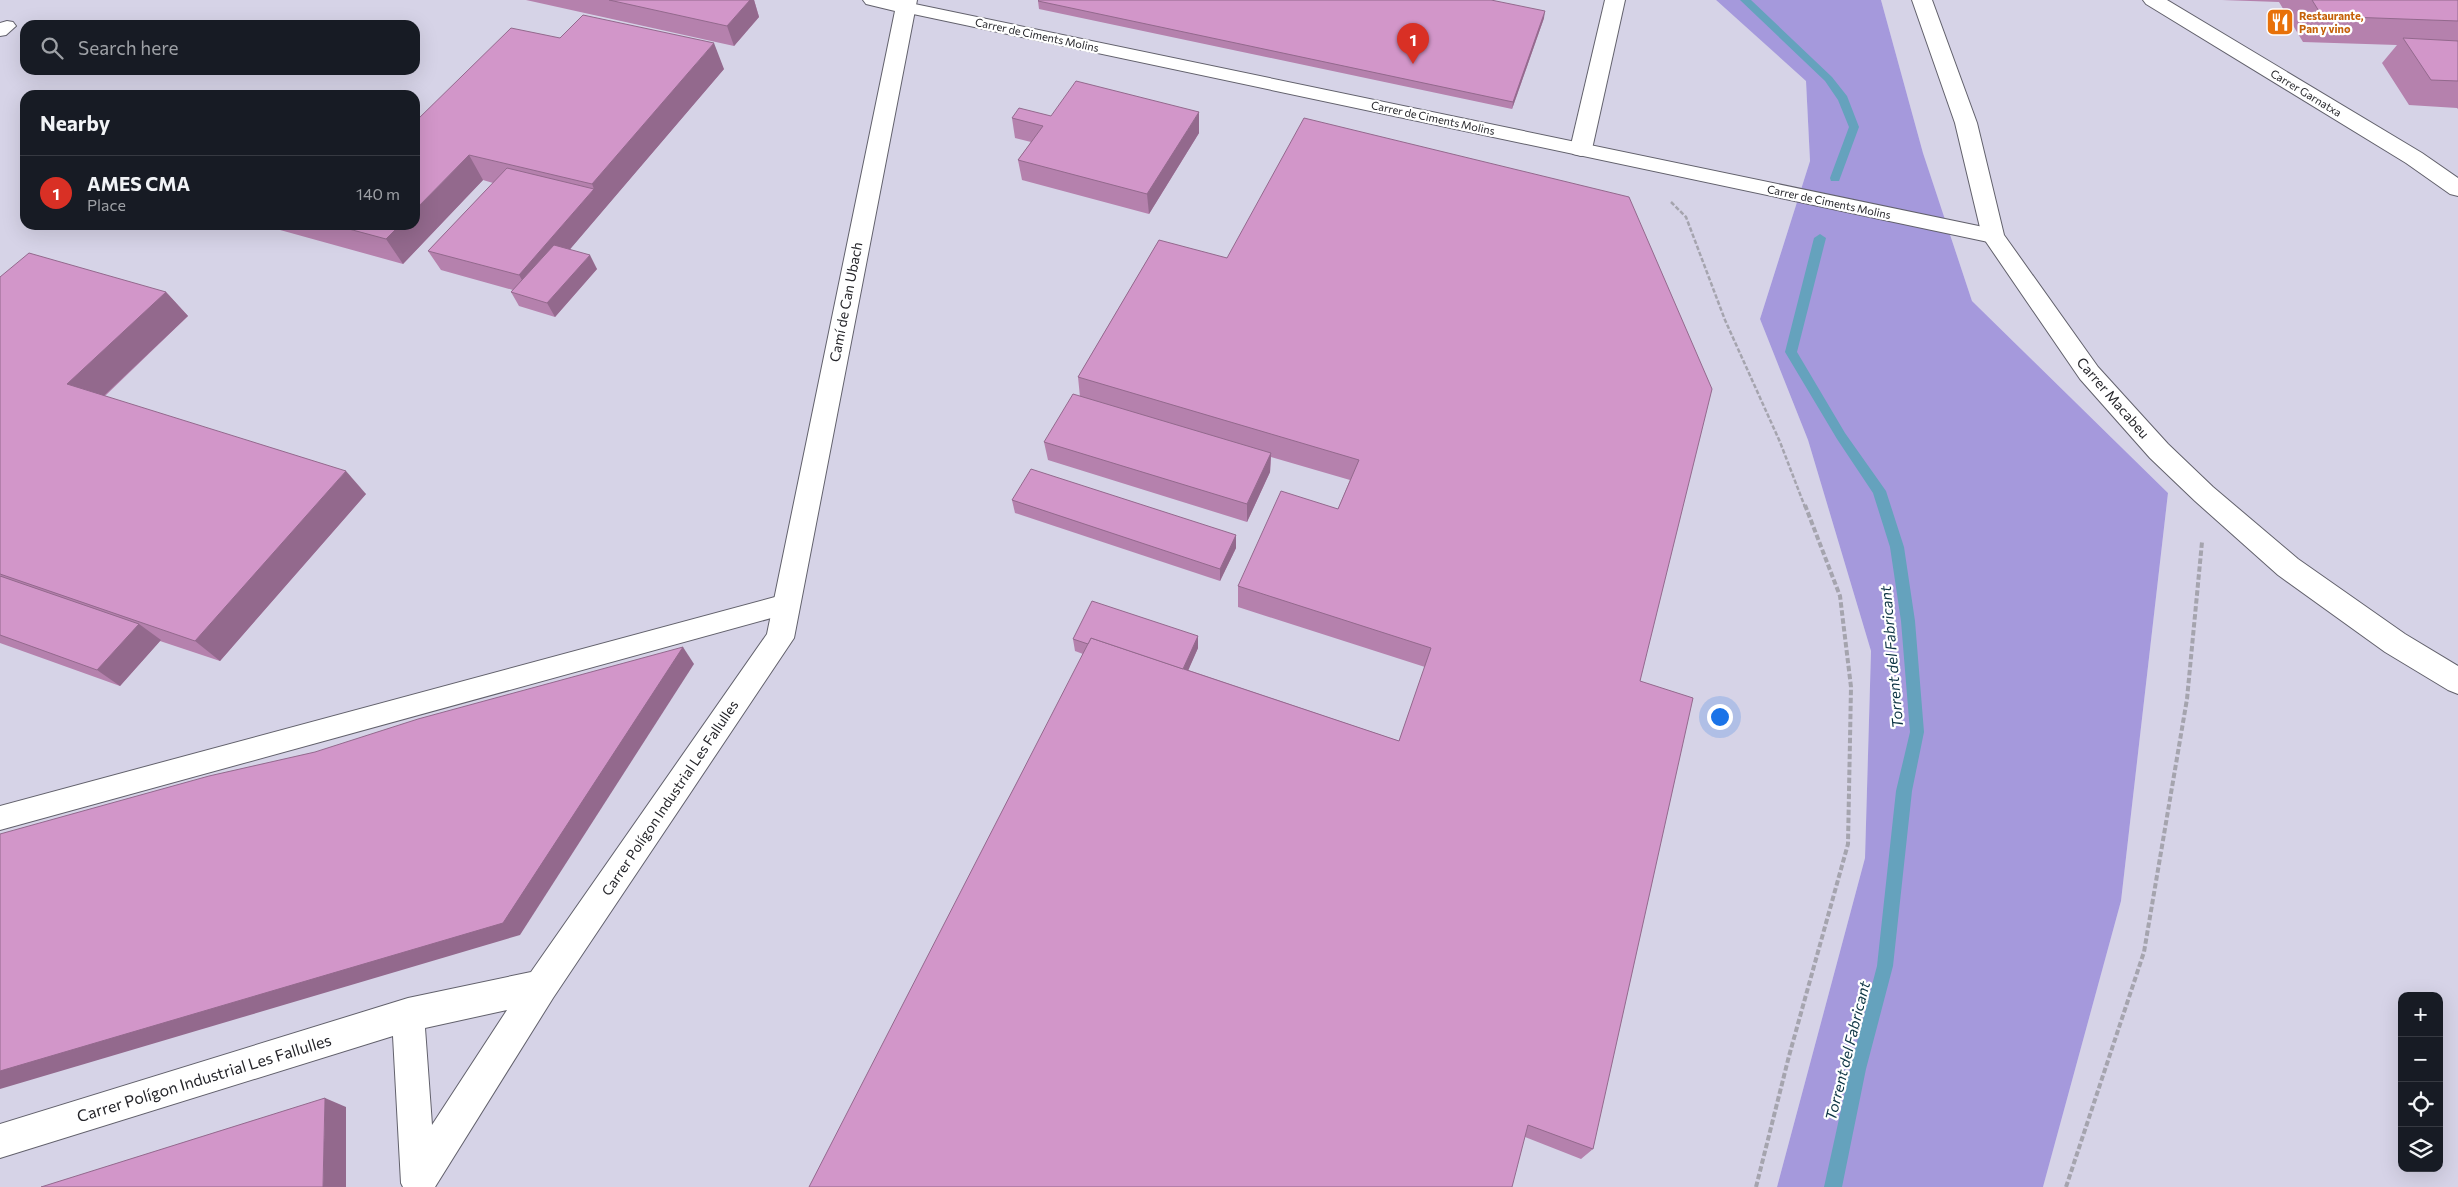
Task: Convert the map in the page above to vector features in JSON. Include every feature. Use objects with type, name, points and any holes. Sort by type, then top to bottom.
[{"type":"street","name":"Carrer de Ciments Molins","points":[[873,0],[906,4]]},
{"type":"street","points":[[1581,149],[1615,0]]},
{"type":"street","name":"Carrer Macabeu","points":[[1922,0],[1966,122],[1993,236],[2089,373],[2159,451],[2204,494],[2288,567],[2395,643],[2458,681]]},
{"type":"street","name":"Carrer Garnatxa","points":[[2153,0],[2414,158],[2458,189]]},
{"type":"street","name":"Camí de Can Ubach","points":[[786,604],[906,4]]},
{"type":"street","name":"Carrer Polígon Industrial Les Fallulles","points":[[419,1183],[541,986],[780,638],[786,604]]},
{"type":"street","name":"Carrer Polígon Industrial Les Fallulles","points":[[0,1141],[408,1015],[541,986]]},
{"type":"street","name":"Carrer Polígon Industrial Les Fallulles","points":[[408,1015],[419,1183]]},
{"type":"lane","name":"Carrer de Ciments Molins","points":[[906,4],[1993,236]]},
{"type":"lane","points":[[0,818],[786,604]]},
{"type":"path","points":[[1623,158],[1686,217],[1725,320],[1780,442],[1840,596],[1851,688],[1848,844],[1789,1056],[1756,1187]]},
{"type":"path","points":[[2066,1187],[2144,952],[2187,700],[2203,537],[2204,494]]},
{"type":"shaded area","points":[[0,0],[1716,0],[1806,80],[1810,161],[1760,319],[1808,440],[1871,651],[1865,858],[1777,1187],[0,1187]]},
{"type":"shaded area","points":[[1716,0],[1881,0],[1923,153],[1972,301],[2168,493],[2121,901],[2043,1187],[1777,1187],[1865,858],[1871,651],[1808,440],[1760,319],[1810,161],[1806,81]]},
{"type":"shaded area","points":[[1881,0],[2458,0],[2458,1187],[2043,1187],[2121,901],[2168,493],[1972,301],[1923,153]]},
{"type":"building","points":[[609,0],[750,0],[727,26]]},
{"type":"building","points":[[1039,0],[1491,0],[1545,11],[1513,102]]},
{"type":"building","points":[[2312,0],[2458,0],[2458,21],[2322,16]]},
{"type":"building","points":[[583,15],[714,43],[592,184],[469,155],[420,205],[420,117],[511,28],[560,38]]},
{"type":"building","points":[[2403,38],[2458,41],[2458,81],[2431,80]]},
{"type":"building","points":[[1076,81],[1199,112],[1147,194],[1018,160],[1043,126],[1012,118],[1019,108],[1051,116]]},
{"type":"building","points":[[1304,118],[1629,197],[1712,389],[1640,681],[1693,698],[1593,1149],[1528,1125],[1512,1187],[809,1187],[1091,638],[1399,741],[1431,648],[1238,586],[1281,491],[1338,509],[1359,460],[1078,377],[1159,240],[1227,258]]},
{"type":"building","points":[[507,168],[594,189],[519,275],[428,251]]},
{"type":"building","points":[[353,230],[395,230],[386,239]]},
{"type":"building","points":[[554,245],[590,255],[547,303],[511,292]]},
{"type":"building","points":[[29,253],[166,292],[67,384],[346,471],[195,641],[0,574],[0,277]]},
{"type":"building","points":[[1073,394],[1271,453],[1247,504],[1044,442]]},
{"type":"building","points":[[1031,469],[1236,535],[1220,569],[1012,500]]},
{"type":"building","points":[[0,576],[139,624],[97,670],[0,635]]},
{"type":"building","points":[[1092,601],[1198,636],[1183,669],[1091,638],[1088,644],[1073,639]]},
{"type":"building","points":[[683,647],[503,923],[0,1071],[0,834],[209,776],[315,752],[418,719]]},
{"type":"building","points":[[325,1098],[323,1187],[41,1187]]},
{"type":"waterway","name":"Torrent del Fabricant","points":[[1745,0],[1806,55],[1844,100],[1854,127],[1835,178]]},
{"type":"waterway","name":"Torrent del Fabricant","points":[[1820,238],[1791,352],[1841,436],[1879,491],[1897,547],[1908,621],[1917,732],[1904,791],[1885,966],[1858,1069],[1833,1187]]},
{"type":"place","name":"Restaurante, Pan y vino","points":[[2280,22]]},
{"type":"place","name":"AMES CMA","points":[[1413,64]]}]
